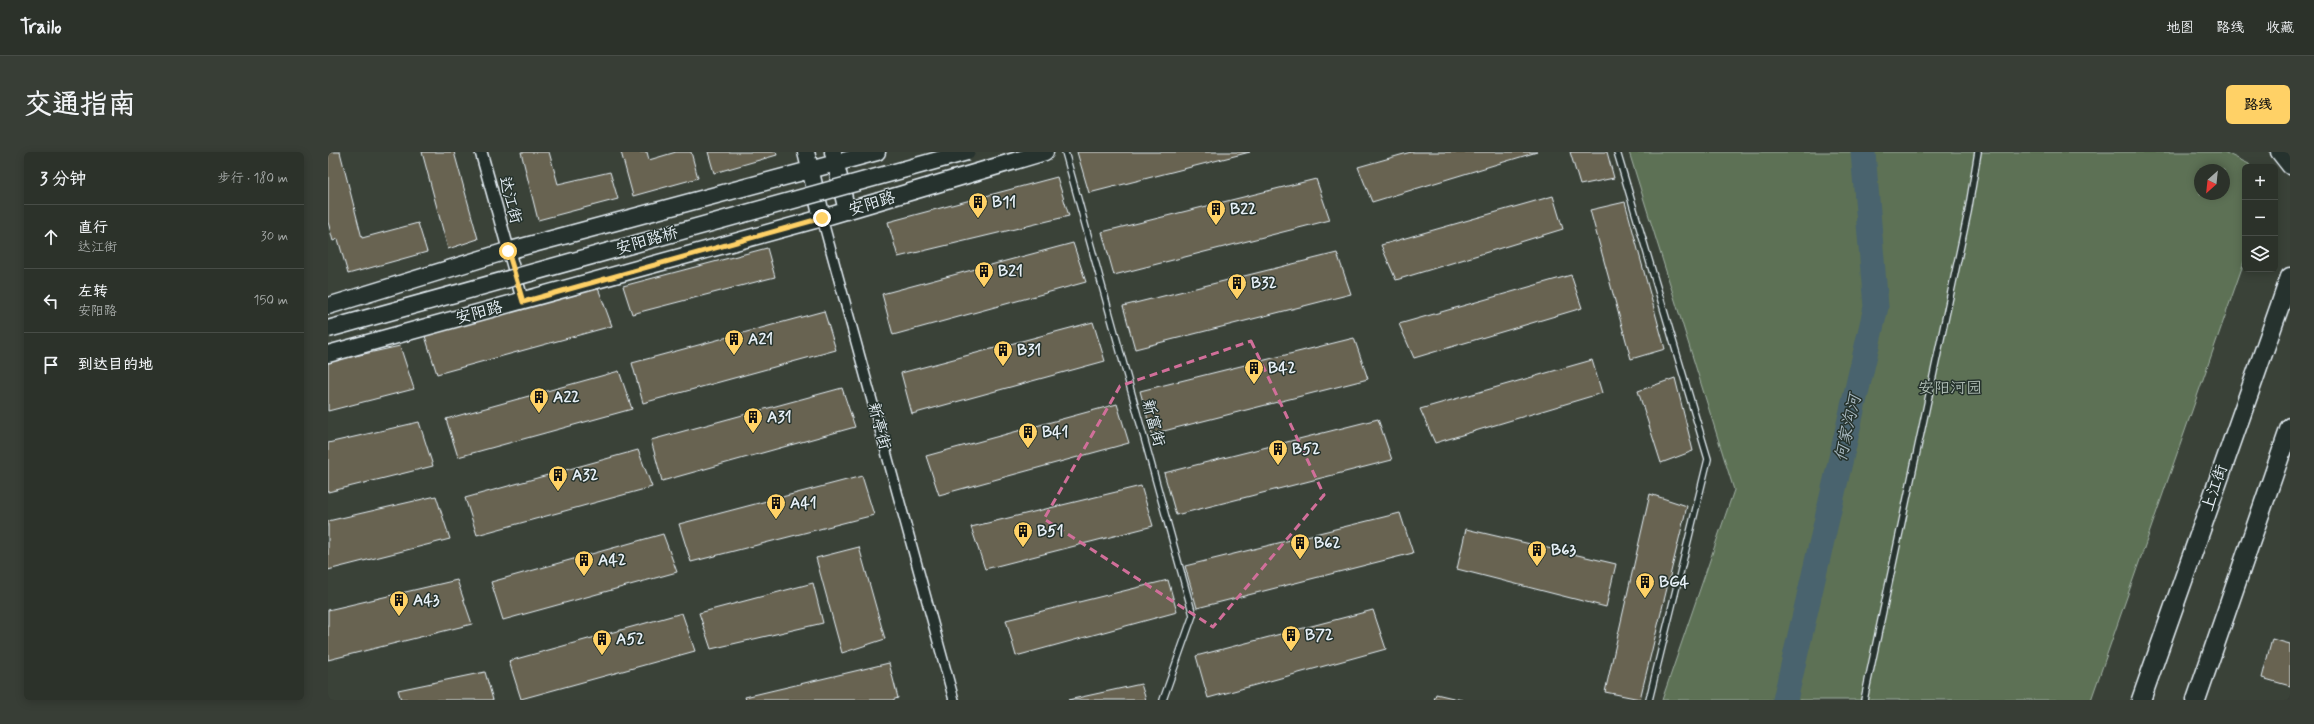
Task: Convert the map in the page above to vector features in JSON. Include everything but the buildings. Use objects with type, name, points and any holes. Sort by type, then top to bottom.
[{"type":"main road","name":"新亭街","points":[[806,152],[812,170],[822,218]]},
{"type":"main road","points":[[328,306],[508,251],[812,170],[834,158],[877,152]]},
{"type":"main road","name":"安阳路桥","points":[[328,329],[967,152]]},
{"type":"main road","name":"安阳路","points":[[328,354],[523,302],[847,211],[1045,152]]},
{"type":"main road","points":[[2279,152],[2290,166]]},
{"type":"main road","points":[[834,158],[847,211]]},
{"type":"main road","name":"上江街","points":[[2141,700],[2290,277]]},
{"type":"main road","points":[[2196,700],[2290,428]]},
{"type":"street","name":"达江街","points":[[481,152],[523,302]]},
{"type":"street","name":"新亭街","points":[[822,218],[954,700]]},
{"type":"lane","name":"新富街","points":[[1065,152],[1192,615],[1163,700]]},
{"type":"lane","points":[[1617,152],[1708,460],[1649,700]]},
{"type":"lane","points":[[1864,700],[1968,212],[1978,152]]},
{"type":"highlighted area","points":[[1251,341],[1324,495],[1213,627],[1044,519],[1120,386]]},
{"type":"green space","name":"安阳河园","points":[[1629,152],[2224,152],[2249,164],[2242,164],[2242,268],[2091,700],[1662,700],[1734,490]]},
{"type":"waterway","name":"何家沟河","points":[[1785,700],[1876,307],[1863,152]]},
{"type":"place","name":"B11","points":[[978,219]]},
{"type":"place","name":"B22","points":[[1216,226]]},
{"type":"place","name":"B21","points":[[984,288]]},
{"type":"place","name":"B32","points":[[1237,300]]},
{"type":"place","name":"A21","points":[[734,356]]},
{"type":"place","name":"B31","points":[[1003,367]]},
{"type":"place","name":"B42","points":[[1254,385]]},
{"type":"place","name":"A22","points":[[539,414]]},
{"type":"place","name":"A31","points":[[753,434]]},
{"type":"place","name":"B41","points":[[1028,449]]},
{"type":"place","name":"B52","points":[[1278,466]]},
{"type":"place","name":"A32","points":[[558,492]]},
{"type":"place","name":"A41","points":[[776,520]]},
{"type":"place","name":"B51","points":[[1023,548]]},
{"type":"place","name":"B62","points":[[1300,560]]},
{"type":"place","name":"B63","points":[[1537,567]]},
{"type":"place","name":"A42","points":[[584,577]]},
{"type":"place","name":"BG4","points":[[1645,599]]},
{"type":"place","name":"A43","points":[[399,617]]},
{"type":"place","name":"B72","points":[[1291,652]]},
{"type":"place","name":"A52","points":[[602,656]]},
{"type":"route","points":[[508,251],[523,302],[822,218]]}]
